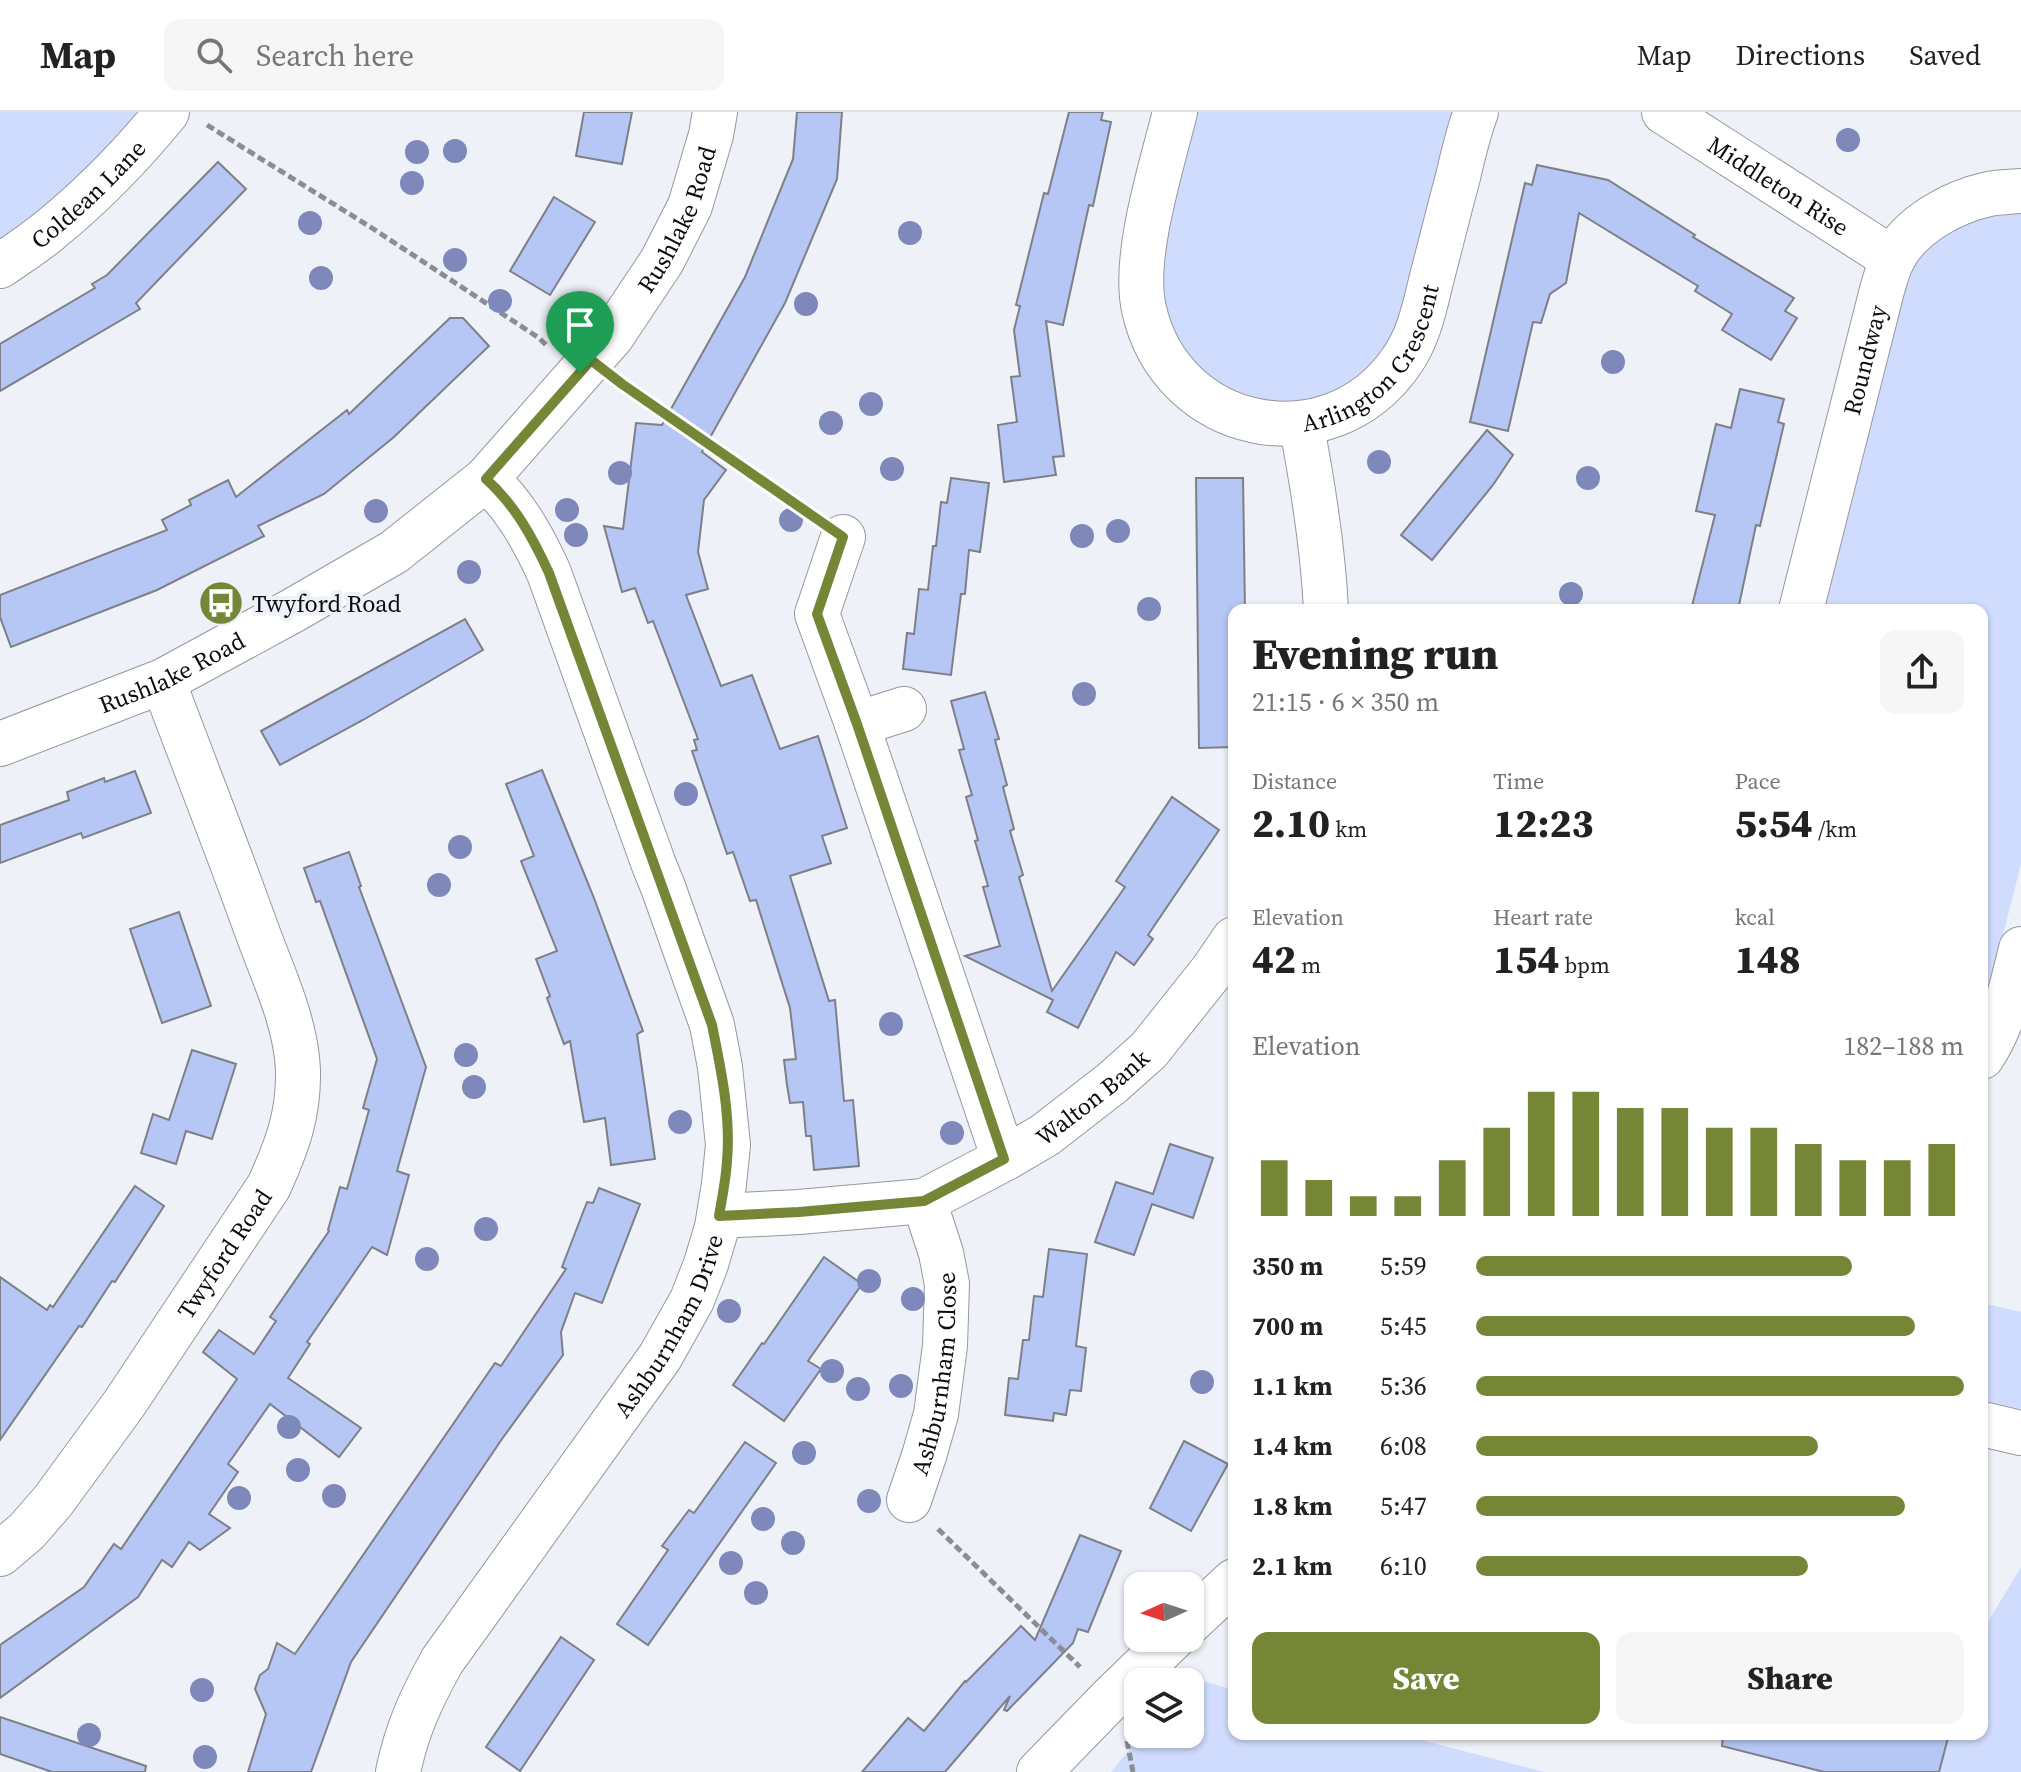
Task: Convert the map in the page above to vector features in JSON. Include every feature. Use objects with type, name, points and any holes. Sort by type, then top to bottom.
[{"type":"street","name":"Rushlake Road","points":[[0,744],[163,681],[292,611],[394,552],[486,479],[612,336],[645,287],[690,206],[715,112]]},
{"type":"street","name":"Arlington Crescent","points":[[1175,112],[1143,257],[1141,289],[1149,330],[1163,357],[1198,396],[1229,413],[1270,424],[1301,423],[1347,410],[1385,382],[1410,348],[1424,310],[1476,112]]},
{"type":"street","name":"Middleton Rise","points":[[1664,112],[1893,259]]},
{"type":"street","name":"Coldean Lane","points":[[0,266],[48,232],[138,147],[185,118]]},
{"type":"street","name":"Roundway","points":[[1803,604],[1882,290],[1893,259],[1913,234],[1949,208],[1991,194],[2021,191]]},
{"type":"street","points":[[1301,423],[1319,531],[1326,604]]},
{"type":"street","name":"Ashburnham Drive","points":[[398,1772],[415,1711],[442,1661],[660,1357],[692,1300],[719,1216],[727,1161],[720,1067],[712,1025],[549,573],[533,538],[501,493],[486,479]]},
{"type":"street","points":[[843,537],[817,614],[1004,1159]]},
{"type":"street","name":"Twyford Road","points":[[0,1554],[27,1531],[53,1501],[124,1404],[269,1186],[287,1147],[295,1115],[298,1066],[286,1008],[163,681]]},
{"type":"street","points":[[857,724],[904,709]]},
{"type":"street","name":"Walton Bank","points":[[719,1216],[924,1201],[1004,1159],[1054,1128],[1149,1050],[1228,948]]},
{"type":"street","points":[[1988,1046],[2008,1001],[2021,949]]},
{"type":"street","name":"Ashburnham Close","points":[[909,1500],[936,1414],[945,1346],[947,1284],[941,1253],[924,1201]]},
{"type":"street","points":[[1988,1425],[2021,1433]]},
{"type":"street","points":[[1204,1609],[1228,1587]]},
{"type":"street","points":[[1039,1772],[1159,1652]]},
{"type":"path","points":[[185,118],[372,228],[586,367],[622,384],[843,537]]},
{"type":"path","points":[[909,1500],[1111,1698]]},
{"type":"path","points":[[1130,1750],[1133,1772]]},
{"type":"shaded area","points":[[0,112],[145,112],[118,145],[0,245]]},
{"type":"shaded area","points":[[1192,112],[1460,112],[1417,274],[1389,348],[1337,395],[1279,406],[1209,381],[1166,322],[1160,261]]},
{"type":"shaded area","points":[[2021,207],[2021,864],[1988,994],[1988,604],[1818,604],[1905,268],[1954,223]]},
{"type":"shaded area","points":[[1988,1304],[2021,1312],[2021,1409],[1988,1401]]},
{"type":"shaded area","points":[[2021,1567],[2021,1772],[1939,1772],[1947,1740],[1988,1740],[1988,1622]]},
{"type":"shaded area","points":[[1204,1681],[1228,1688],[1228,1740],[1421,1740],[1544,1772],[1111,1772],[1131,1748],[1204,1748]]},
{"type":"building","points":[[584,112],[632,112],[622,164],[576,156]]},
{"type":"building","points":[[797,112],[842,112],[837,179],[785,303],[702,452],[726,470],[704,500],[698,552],[708,589],[686,595],[721,686],[752,675],[780,749],[818,736],[847,828],[822,836],[831,863],[790,876],[829,1001],[835,1000],[844,1101],[853,1100],[859,1166],[814,1170],[811,1136],[806,1136],[803,1102],[790,1103],[787,1085],[784,1060],[796,1059],[790,1008],[756,900],[750,901],[733,852],[727,854],[692,751],[697,750],[694,740],[698,739],[653,621],[648,623],[635,588],[622,592],[604,526],[623,529],[636,423],[662,425],[745,277],[793,159]]},
{"type":"building","points":[[1069,112],[1103,112],[1101,120],[1111,122],[1063,325],[1046,321],[1064,456],[1053,457],[1056,475],[1004,482],[998,425],[1017,422],[1011,377],[1020,376],[1014,330],[1020,306],[1016,305],[1044,193],[1048,194]]},
{"type":"building","points":[[218,162],[246,189],[136,303],[140,309],[0,391],[0,344],[95,288],[92,284],[107,275]]},
{"type":"building","points":[[1537,165],[1608,180],[1695,235],[1693,237],[1794,298],[1785,311],[1797,318],[1771,360],[1722,330],[1732,314],[1695,291],[1698,286],[1579,213],[1566,283],[1550,294],[1541,323],[1533,322],[1508,431],[1470,422],[1525,183],[1532,185]]},
{"type":"building","points":[[554,197],[595,222],[550,295],[510,271]]},
{"type":"building","points":[[450,318],[463,318],[489,346],[394,437],[324,494],[258,526],[264,536],[157,590],[11,647],[0,617],[0,595],[167,530],[162,520],[191,505],[189,500],[228,480],[236,497],[347,410],[349,414]]},
{"type":"building","points":[[1740,389],[1784,399],[1778,422],[1784,424],[1760,526],[1756,525],[1739,604],[1693,604],[1715,515],[1696,511],[1716,424],[1731,428]]},
{"type":"building","points":[[1487,430],[1513,455],[1493,485],[1432,560],[1401,535]]},
{"type":"building","points":[[951,478],[989,483],[980,552],[969,550],[951,675],[903,669],[907,633],[914,634],[919,589],[928,590],[941,502],[947,503]]},
{"type":"building","points":[[1196,478],[1243,478],[1245,604],[1228,604],[1228,747],[1199,748]]},
{"type":"building","points":[[465,619],[483,650],[280,765],[261,731]]},
{"type":"building","points":[[985,692],[999,739],[995,740],[1014,829],[1010,831],[1023,875],[1019,877],[1052,991],[1125,887],[1116,881],[1172,797],[1219,830],[1148,935],[1153,939],[1134,965],[1116,952],[1078,1028],[1047,1012],[1053,1000],[965,956],[1000,946],[983,887],[988,886],[966,797],[972,795],[959,750],[964,749],[951,701]]},
{"type":"building","points":[[542,770],[643,1031],[637,1034],[655,1159],[611,1165],[605,1118],[584,1122],[570,1041],[564,1044],[547,998],[550,996],[536,959],[557,951],[521,861],[534,856],[506,784]]},
{"type":"building","points":[[135,771],[151,813],[83,838],[81,833],[0,863],[0,825],[69,800],[67,792],[104,778],[105,782]]},
{"type":"building","points":[[349,852],[426,1067],[397,1171],[409,1175],[387,1255],[372,1247],[307,1342],[310,1344],[288,1378],[361,1428],[339,1457],[270,1404],[228,1464],[238,1472],[209,1514],[230,1528],[200,1550],[189,1542],[172,1567],[162,1560],[138,1597],[0,1698],[0,1645],[84,1587],[114,1544],[121,1549],[237,1379],[203,1352],[219,1330],[254,1354],[276,1321],[270,1317],[329,1231],[340,1187],[347,1189],[369,1110],[363,1108],[377,1059],[320,901],[316,902],[304,868]]},
{"type":"building","points":[[179,912],[211,1006],[162,1023],[130,929]]},
{"type":"building","points":[[192,1050],[236,1064],[212,1139],[186,1131],[176,1164],[141,1153],[153,1114],[169,1120]]},
{"type":"building","points":[[1170,1144],[1213,1158],[1193,1218],[1152,1204],[1134,1255],[1095,1242],[1116,1182],[1153,1194]]},
{"type":"building","points":[[135,1186],[164,1206],[115,1282],[112,1281],[82,1327],[79,1326],[0,1440],[0,1277],[47,1310],[50,1305],[53,1307]]},
{"type":"building","points":[[599,1188],[640,1204],[602,1303],[575,1293],[561,1332],[563,1355],[502,1439],[351,1662],[311,1772],[248,1772],[266,1714],[255,1689],[260,1675],[268,1669],[277,1643],[295,1654],[495,1363],[501,1366],[566,1269],[562,1267],[587,1202],[593,1203]]},
{"type":"building","points":[[1049,1249],[1087,1254],[1076,1346],[1086,1348],[1081,1391],[1070,1390],[1066,1415],[1054,1413],[1053,1421],[1005,1415],[1009,1378],[1018,1379],[1023,1340],[1029,1340],[1034,1296],[1043,1297]]},
{"type":"building","points":[[824,1257],[862,1284],[808,1361],[821,1369],[784,1421],[733,1385]]},
{"type":"building","points":[[1184,1441],[1228,1464],[1191,1531],[1150,1508]]},
{"type":"building","points":[[745,1442],[776,1463],[648,1645],[617,1624],[668,1550],[662,1546],[689,1510],[694,1513]]},
{"type":"building","points":[[1080,1535],[1121,1551],[1088,1632],[1078,1629],[1073,1643],[1007,1711],[1004,1710],[1010,1696],[945,1772],[862,1772],[908,1718],[924,1731],[965,1681],[1021,1626],[1035,1640]]},
{"type":"building","points":[[561,1637],[594,1660],[520,1771],[486,1747]]},
{"type":"building","points":[[0,1717],[146,1766],[145,1772],[52,1772],[0,1754]]},
{"type":"building","points":[[1722,1740],[1947,1740],[1939,1772],[1824,1772],[1722,1746]]},
{"type":"place","name":"Twyford Road","points":[[221,603]]},
{"type":"route","points":[[591,360],[843,537],[817,614],[1004,1159],[924,1201],[719,1216],[728,1145],[712,1025],[549,573],[533,538],[501,493],[486,479],[580,373],[591,360]]}]
